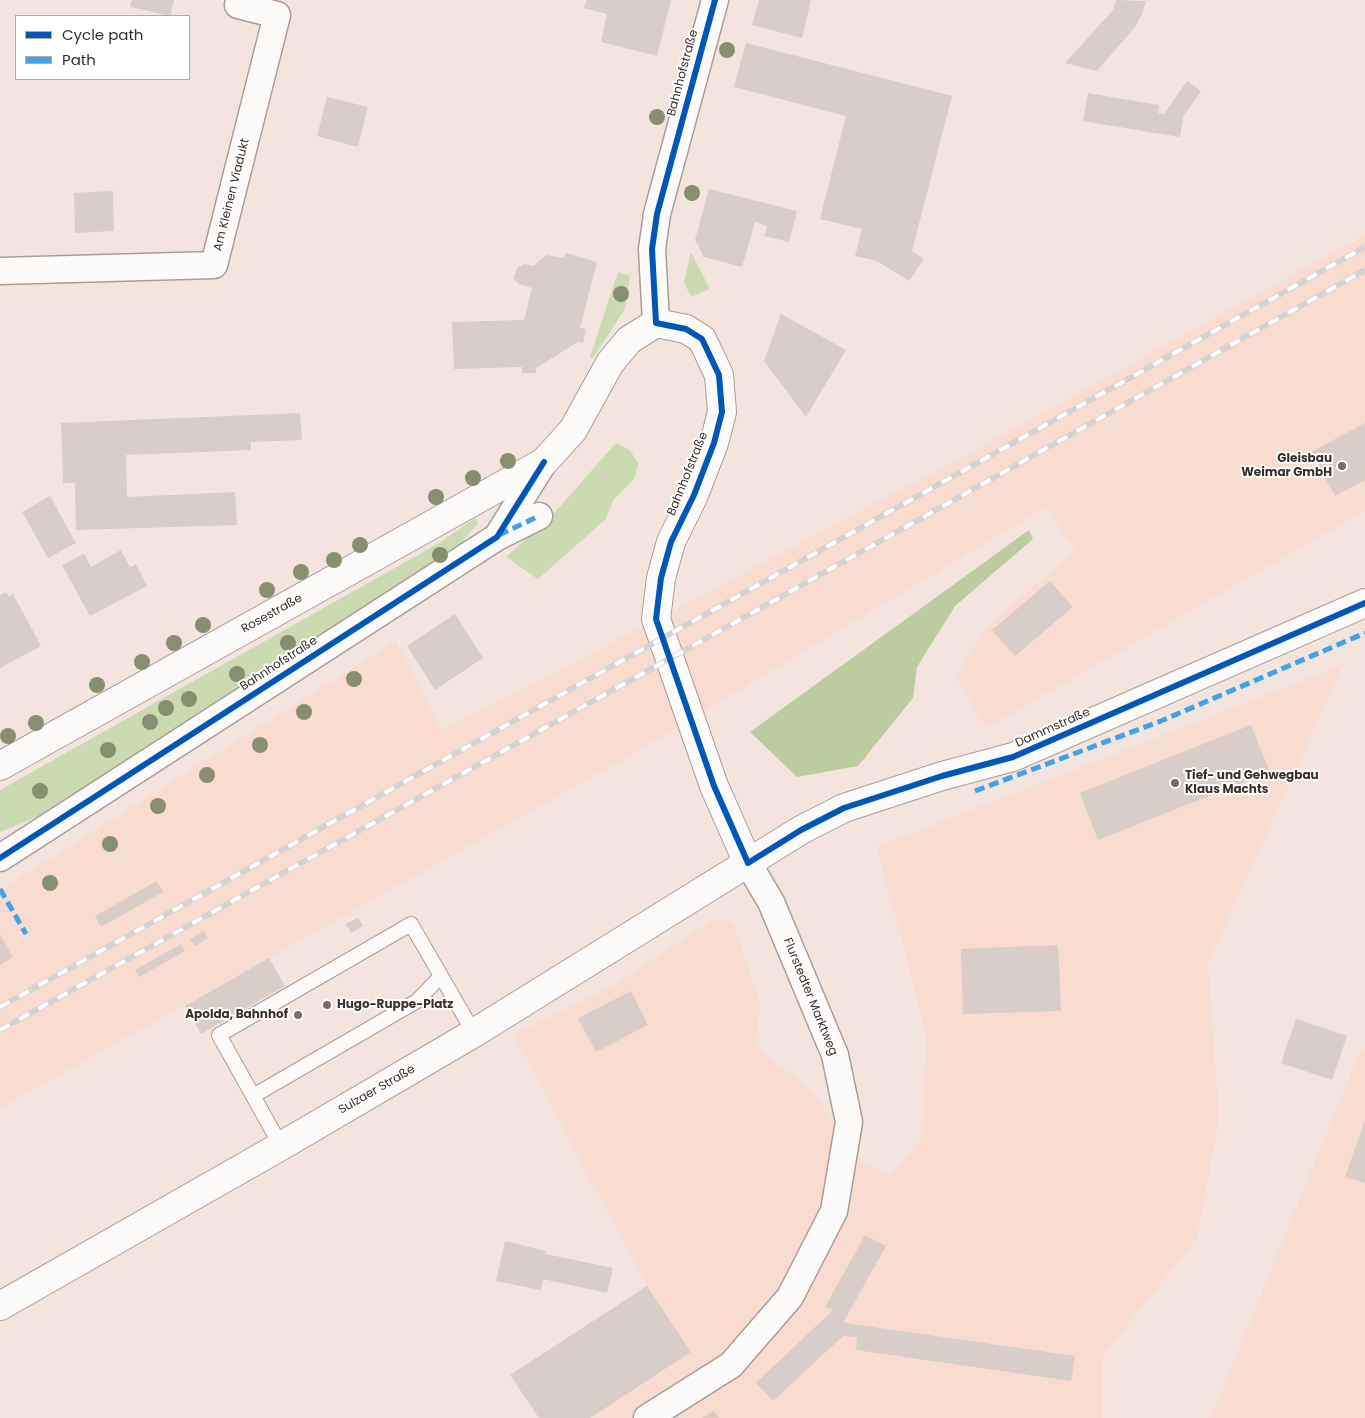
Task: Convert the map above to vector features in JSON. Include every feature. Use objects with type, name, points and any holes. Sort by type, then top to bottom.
[{"type":"main road","name":"Bahnhofstraße","points":[[544,462],[573,430],[610,363],[630,340],[656,323],[686,329],[702,339],[719,374],[722,412],[714,443],[694,495],[671,542],[661,578],[656,619],[714,786],[748,863]]},
{"type":"main road","name":"Rosestraße","points":[[0,766],[544,462]]},
{"type":"main road","name":"Dammstraße","points":[[748,863],[801,830],[844,808],[942,776],[1013,758],[1365,603]]},
{"type":"main road","name":"Sulzaer Straße","points":[[0,1306],[281,1146],[474,1033],[748,863]]},
{"type":"street","name":"Bahnhofstraße","points":[[656,323],[652,249],[657,214],[715,0]]},
{"type":"street","name":"Am Kleinen Viadukt","points":[[0,271],[214,266],[277,16],[238,6]]},
{"type":"street","name":"Bahnhofstraße","points":[[0,858],[497,536],[544,462]]},
{"type":"street","points":[[497,536],[539,516]]},
{"type":"street","name":"Flurstedter Marktweg","points":[[648,1418],[731,1365],[790,1297],[834,1211],[848,1122],[835,1055],[771,902],[748,863]]},
{"type":"lane","points":[[281,1146],[219,1035],[412,924],[474,1033]]},
{"type":"lane","points":[[253,1096],[417,1001],[441,976]]},
{"type":"shaded area","points":[[1365,235],[1365,511],[986,728],[956,677],[984,630],[1075,551],[1046,507],[619,762],[0,1108],[0,890],[396,641],[442,730],[548,677],[985,445]]},
{"type":"shaded area","points":[[1343,665],[1208,963],[1219,1119],[1197,1238],[1103,1356],[1103,1418],[539,1418],[511,1375],[647,1286],[514,1035],[607,989],[713,920],[733,922],[760,1003],[756,1045],[816,1095],[860,1160],[890,1177],[923,1136],[926,1033],[877,847]]},
{"type":"shaded area","points":[[1361,1049],[1365,1051],[1365,1418],[1211,1418]]},
{"type":"green space","points":[[691,252],[710,289],[691,297],[684,282]]},
{"type":"green space","points":[[618,272],[630,276],[625,309],[593,358],[590,357]]},
{"type":"green space","points":[[616,443],[630,450],[638,464],[634,479],[614,499],[606,519],[538,579],[506,557],[556,511]]},
{"type":"green space","points":[[475,518],[478,523],[446,561],[81,796],[42,815],[0,832],[0,790],[441,542]]},
{"type":"green space","points":[[1029,530],[1033,539],[955,606],[917,667],[913,698],[858,766],[797,777],[750,732]]},
{"type":"building","points":[[132,0],[174,0],[170,15],[130,7]]},
{"type":"building","points":[[587,0],[671,0],[657,56],[601,42],[607,14],[584,8]]},
{"type":"building","points":[[759,0],[811,0],[802,38],[752,25]]},
{"type":"building","points":[[1116,0],[1146,1],[1135,27],[1097,71],[1065,63],[1113,10]]},
{"type":"building","points":[[746,43],[952,96],[912,251],[924,259],[909,281],[877,261],[855,256],[862,229],[820,219],[846,116],[734,87]]},
{"type":"building","points":[[1187,81],[1201,91],[1183,117],[1180,137],[1083,121],[1088,93],[1159,105],[1158,113],[1164,114]]},
{"type":"building","points":[[327,97],[368,107],[358,147],[317,136]]},
{"type":"building","points":[[709,189],[797,211],[789,242],[764,236],[767,226],[755,222],[742,267],[704,257],[695,240]]},
{"type":"building","points":[[113,191],[114,231],[75,233],[74,193]]},
{"type":"building","points":[[566,253],[597,262],[580,328],[586,329],[583,343],[578,342],[536,368],[536,373],[522,373],[522,367],[454,369],[452,322],[524,320],[532,288],[519,284],[513,278],[518,267],[525,264],[533,266],[547,255],[564,258]]},
{"type":"building","points":[[781,314],[846,350],[806,417],[764,361]]},
{"type":"building","points":[[300,413],[302,440],[251,442],[251,450],[126,455],[127,497],[235,492],[237,525],[76,530],[75,483],[63,483],[61,423]]},
{"type":"building","name":"Gleisbau Weimar GmbH","points":[[1365,423],[1365,480],[1335,496],[1311,452]]},
{"type":"building","points":[[50,496],[76,543],[48,558],[22,512]]},
{"type":"building","points":[[121,550],[130,567],[136,564],[147,586],[90,616],[62,565],[84,554],[91,567]]},
{"type":"building","points":[[1050,581],[1073,607],[1015,656],[992,630]]},
{"type":"building","points":[[6,592],[9,597],[13,594],[41,646],[0,668],[0,595]]},
{"type":"building","points":[[455,614],[483,658],[435,690],[407,646]]},
{"type":"building","name":"Tief- und Gehwegbau Klaus Machts","points":[[1251,725],[1270,772],[1098,840],[1080,793]]},
{"type":"building","points":[[157,881],[163,892],[101,927],[95,916]]},
{"type":"building","points":[[358,918],[363,926],[351,933],[346,924]]},
{"type":"building","points":[[204,931],[208,938],[195,946],[190,939]]},
{"type":"building","points":[[0,934],[13,957],[0,965]]},
{"type":"building","points":[[181,944],[185,951],[139,977],[135,970]]},
{"type":"building","points":[[1058,945],[1061,1011],[963,1014],[961,949]]},
{"type":"building","points":[[269,958],[285,986],[201,1034],[185,1006]]},
{"type":"building","points":[[631,991],[648,1025],[596,1052],[578,1018]]},
{"type":"building","points":[[1296,1019],[1347,1036],[1332,1080],[1281,1063]]},
{"type":"building","points":[[1365,1120],[1365,1183],[1345,1177]]},
{"type":"building","points":[[865,1235],[886,1246],[844,1321],[845,1323],[1075,1356],[1071,1381],[856,1350],[857,1337],[843,1336],[773,1401],[756,1383],[833,1310],[825,1307]]},
{"type":"building","points":[[505,1241],[546,1251],[546,1254],[613,1268],[607,1293],[543,1279],[541,1290],[496,1281]]},
{"type":"building","points":[[647,1286],[691,1352],[590,1418],[539,1418],[510,1375]]},
{"type":"building","points":[[714,1411],[719,1418],[702,1418]]},
{"type":"railway","points":[[0,1007],[1365,247]]},
{"type":"railway","points":[[0,1030],[1365,270]]},
{"type":"marked path","points":[[499,535],[539,516]]},
{"type":"marked path","points":[[975,791],[1161,721],[1365,633]]},
{"type":"marked path","points":[[0,889],[26,934]]},
{"type":"cycle path","points":[[715,0],[657,214],[652,249],[656,323],[686,329],[702,339],[719,375],[722,412],[714,443],[694,495],[671,542],[661,578],[656,619],[714,786],[748,863],[801,830],[844,808],[942,776],[1013,757],[1365,603]]},
{"type":"cycle path","points":[[0,858],[497,537],[544,462]]},
{"type":"place","name":"Gleisbau Weimar GmbH","points":[[1342,466]]},
{"type":"place","name":"Tief- und Gehwegbau Klaus Machts","points":[[1175,783]]},
{"type":"place","name":"Hugo-Ruppe-Platz","points":[[327,1005]]},
{"type":"place","name":"Apolda, Bahnhof","points":[[298,1015]]}]
